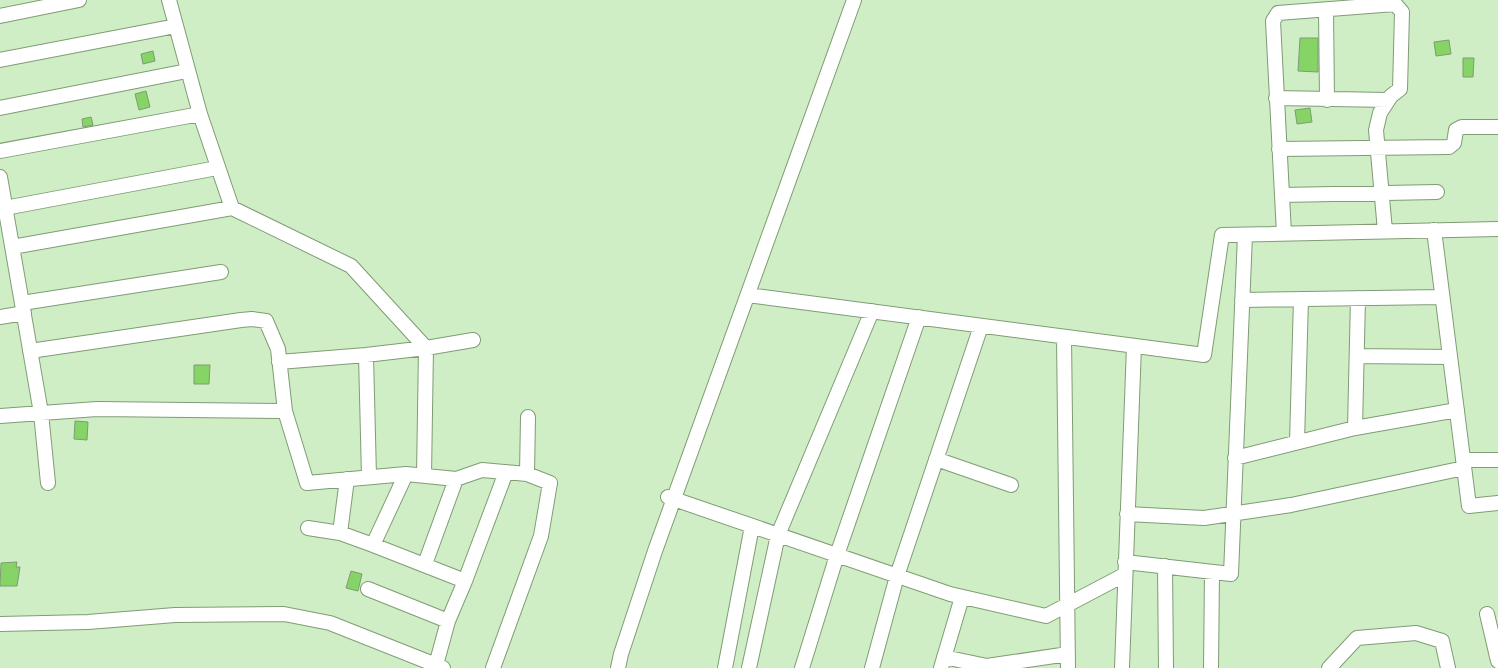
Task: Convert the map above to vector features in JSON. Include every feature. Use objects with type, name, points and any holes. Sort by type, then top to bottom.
[{"type":"street","points":[[0,16],[79,0]]},
{"type":"street","points":[[169,0],[187,71],[200,114],[217,168],[232,208]]},
{"type":"street","points":[[618,668],[621,654],[671,498],[748,295],[854,0]]},
{"type":"street","points":[[1284,234],[1273,21],[1278,14],[1395,4],[1402,12],[1400,89],[1388,100],[1380,113],[1376,130],[1385,232]]},
{"type":"street","points":[[1326,10],[1327,100]]},
{"type":"street","points":[[0,60],[176,26]]},
{"type":"street","points":[[0,108],[187,71]]},
{"type":"street","points":[[1276,98],[1388,100]]},
{"type":"street","points":[[0,150],[200,114]]},
{"type":"street","points":[[1279,149],[1449,147],[1454,143],[1456,130],[1462,127],[1498,127]]},
{"type":"street","points":[[5,208],[217,168]]},
{"type":"street","points":[[1,184],[40,413],[48,483]]},
{"type":"street","points":[[1282,195],[1437,192]]},
{"type":"street","points":[[12,247],[232,208],[351,266],[426,348],[424,476]]},
{"type":"street","points":[[748,295],[1204,355],[1222,235],[1498,229]]},
{"type":"street","points":[[1434,230],[1469,506],[1498,503]]},
{"type":"street","points":[[671,498],[962,597],[1046,616],[1067,605],[1125,568],[1165,566],[1231,574],[1245,235]]},
{"type":"street","points":[[0,316],[23,308],[221,272]]},
{"type":"street","points":[[1242,300],[1442,297]]},
{"type":"street","points":[[1355,428],[1358,298]]},
{"type":"street","points":[[1297,442],[1301,299]]},
{"type":"street","points":[[749,668],[778,535],[872,311]]},
{"type":"street","points":[[802,668],[837,555],[919,317]]},
{"type":"street","points":[[30,351],[252,319],[266,321],[278,349],[285,411],[307,483],[406,474],[456,479],[482,470],[527,474],[550,483],[541,536],[493,668]]},
{"type":"street","points":[[872,668],[897,576],[981,326]]},
{"type":"street","points":[[962,597],[943,662],[987,666],[1068,661],[1064,337]]},
{"type":"street","points":[[279,362],[366,355],[426,348],[473,340]]},
{"type":"street","points":[[1122,668],[1134,346]]},
{"type":"street","points":[[366,355],[369,477]]},
{"type":"street","points":[[1357,356],[1450,357]]},
{"type":"street","points":[[0,416],[98,409],[285,411]]},
{"type":"street","points":[[1235,458],[1355,428],[1457,410]]},
{"type":"street","points":[[527,474],[528,417]]},
{"type":"street","points":[[936,459],[1012,486]]},
{"type":"street","points":[[1127,514],[1204,518],[1233,514],[1290,505],[1463,464],[1498,460]]},
{"type":"street","points":[[0,624],[88,622],[175,615],[284,614],[330,623],[438,667],[448,621],[465,581],[506,472]]},
{"type":"street","points":[[373,545],[406,474]]},
{"type":"street","points":[[340,534],[347,479]]},
{"type":"street","points":[[425,564],[456,479]]},
{"type":"street","points":[[725,668],[752,526]]},
{"type":"street","points":[[308,528],[340,534],[373,545],[425,564],[465,581]]},
{"type":"street","points":[[1165,566],[1166,668]]},
{"type":"street","points":[[1212,572],[1212,668]]},
{"type":"street","points":[[368,589],[448,621]]},
{"type":"street","points":[[1487,614],[1498,661]]},
{"type":"street","points":[[1329,668],[1357,638],[1416,633],[1442,641],[1448,668]]},
{"type":"building","points":[[1300,38],[1318,38],[1318,72],[1298,71]]},
{"type":"building","points":[[1449,40],[1451,54],[1436,56],[1434,42]]},
{"type":"building","points":[[153,51],[155,61],[143,64],[141,54]]},
{"type":"building","points":[[1463,58],[1474,58],[1473,77],[1463,77]]},
{"type":"building","points":[[146,91],[150,107],[139,110],[135,94]]},
{"type":"building","points":[[1310,108],[1312,122],[1297,124],[1295,110]]},
{"type":"building","points":[[91,117],[93,125],[83,127],[82,119]]},
{"type":"building","points":[[194,365],[210,365],[209,384],[194,384]]},
{"type":"building","points":[[75,421],[88,422],[87,440],[74,439]]},
{"type":"building","points":[[17,562],[16,567],[20,567],[17,586],[0,586],[1,563]]},
{"type":"building","points":[[351,571],[362,574],[358,591],[346,588]]}]
